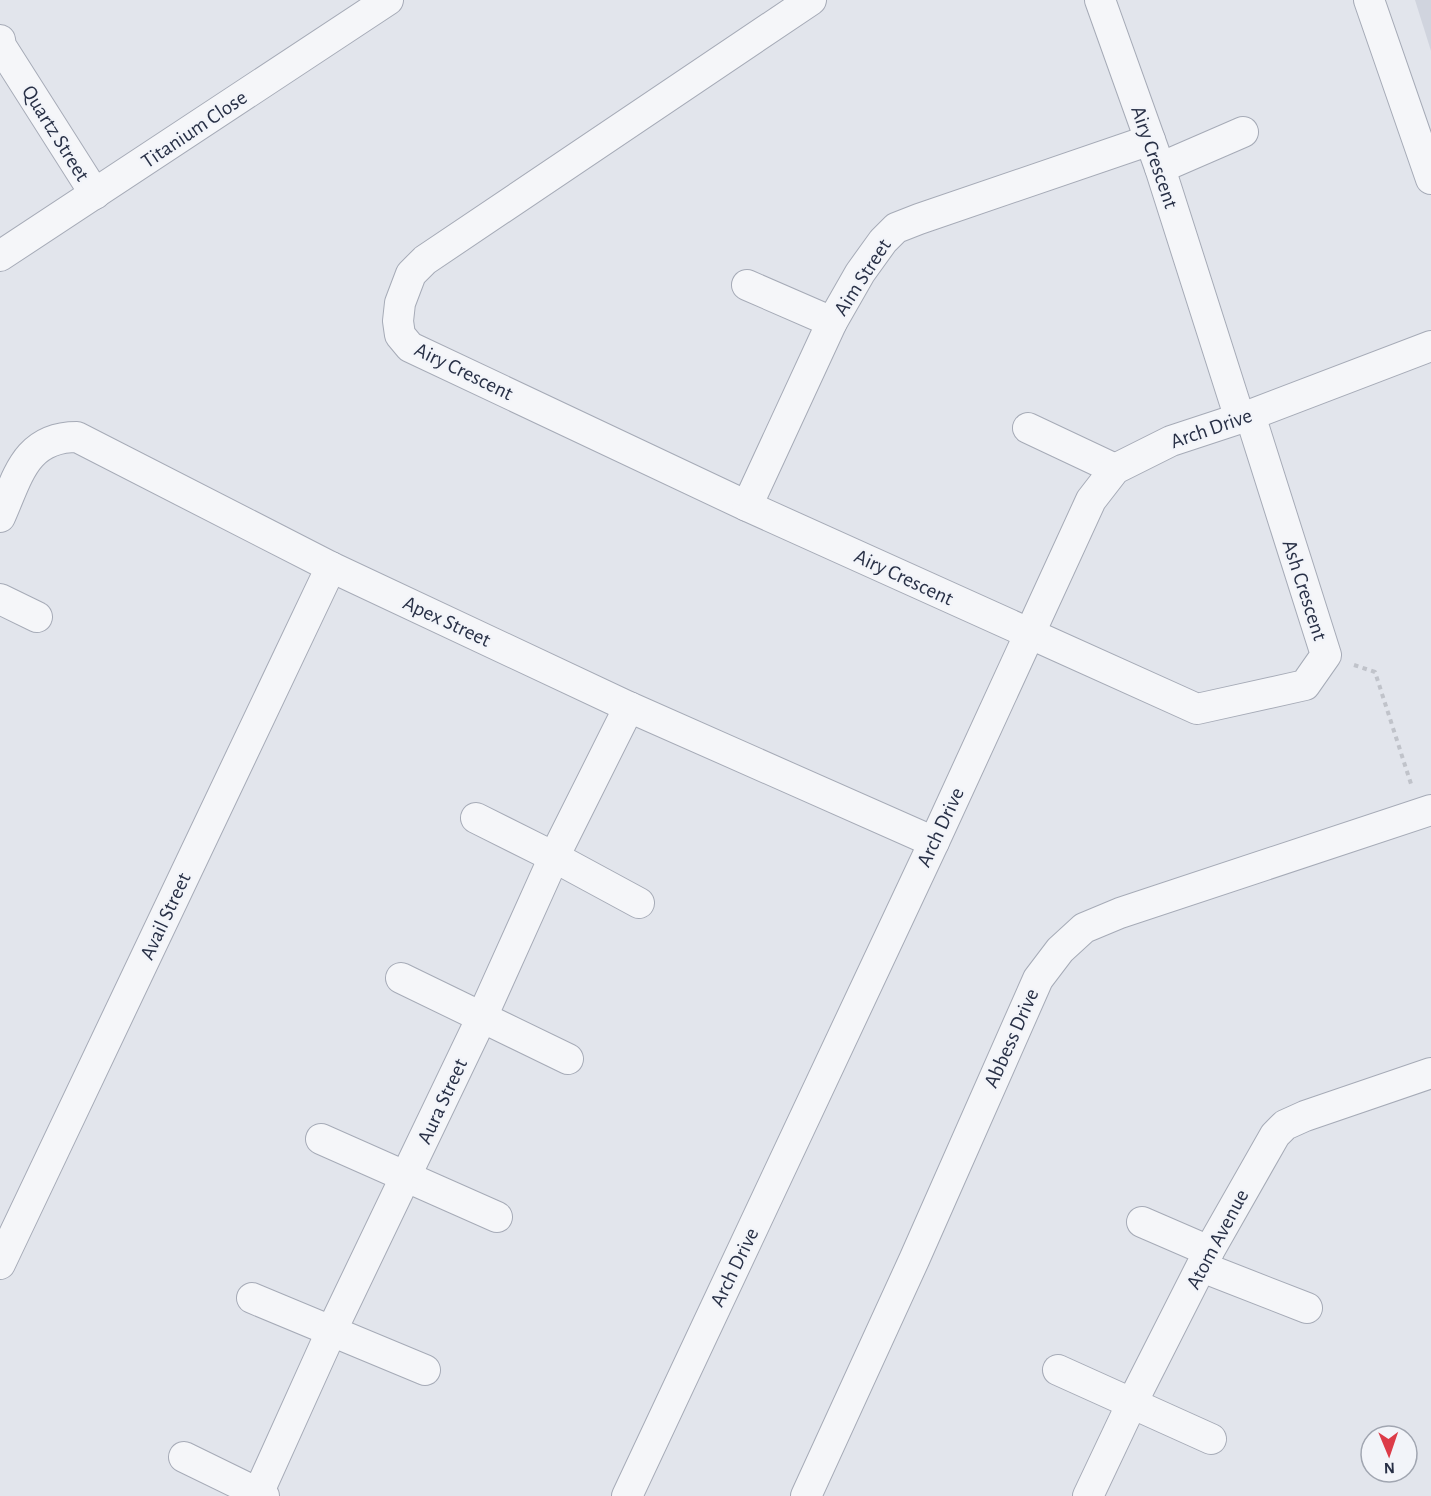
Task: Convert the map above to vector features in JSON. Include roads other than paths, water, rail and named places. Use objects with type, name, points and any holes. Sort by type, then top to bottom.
[{"type":"street","name":"Titanium Close","points":[[0,256],[388,0]]},
{"type":"street","name":"Airy Crescent","points":[[811,0],[425,260],[411,274],[400,303],[398,321],[400,335],[410,347],[747,506],[1028,634]]},
{"type":"street","name":"Airy Crescent","points":[[1100,0],[1245,417]]},
{"type":"street","points":[[1369,0],[1431,179]]},
{"type":"street","name":"Quartz Street","points":[[0,40],[1,46],[95,194]]},
{"type":"street","points":[[1160,168],[1243,132]]},
{"type":"street","name":"Aim Street","points":[[747,506],[832,322],[860,273],[883,241],[896,228],[1150,140]]},
{"type":"street","points":[[747,285],[832,322]]},
{"type":"street","name":"Arch Drive","points":[[627,1496],[934,842],[1091,500],[1114,469],[1131,459],[1171,441],[1245,417],[1431,346]]},
{"type":"street","name":"Ash Crescent","points":[[1028,634],[1197,709],[1305,685],[1326,655],[1245,417]]},
{"type":"street","points":[[1028,428],[1114,469]]},
{"type":"street","name":"Apex Street","points":[[0,517],[26,461],[44,444],[53,439],[77,438],[331,567],[629,707],[934,842]]},
{"type":"street","name":"Avail Street","points":[[0,1264],[331,567]]},
{"type":"street","points":[[0,599],[37,617]]},
{"type":"street","name":"Aura Street","points":[[260,1495],[331,1332],[482,1017],[554,857],[629,707]]},
{"type":"street","name":"Abbess Drive","points":[[806,1496],[914,1260],[1018,1019],[1038,979],[1060,950],[1084,928],[1120,913],[1426,811]]},
{"type":"street","points":[[476,818],[639,903]]},
{"type":"street","points":[[401,978],[568,1059]]},
{"type":"street","name":"Atom Avenue","points":[[1088,1496],[1131,1403],[1205,1259],[1275,1135],[1285,1125],[1431,1073]]},
{"type":"street","points":[[321,1139],[497,1217]]},
{"type":"street","points":[[1142,1222],[1205,1259],[1307,1308]]},
{"type":"street","points":[[252,1298],[425,1370]]},
{"type":"street","points":[[1058,1370],[1210,1439]]},
{"type":"street","points":[[184,1457],[260,1495]]}]
